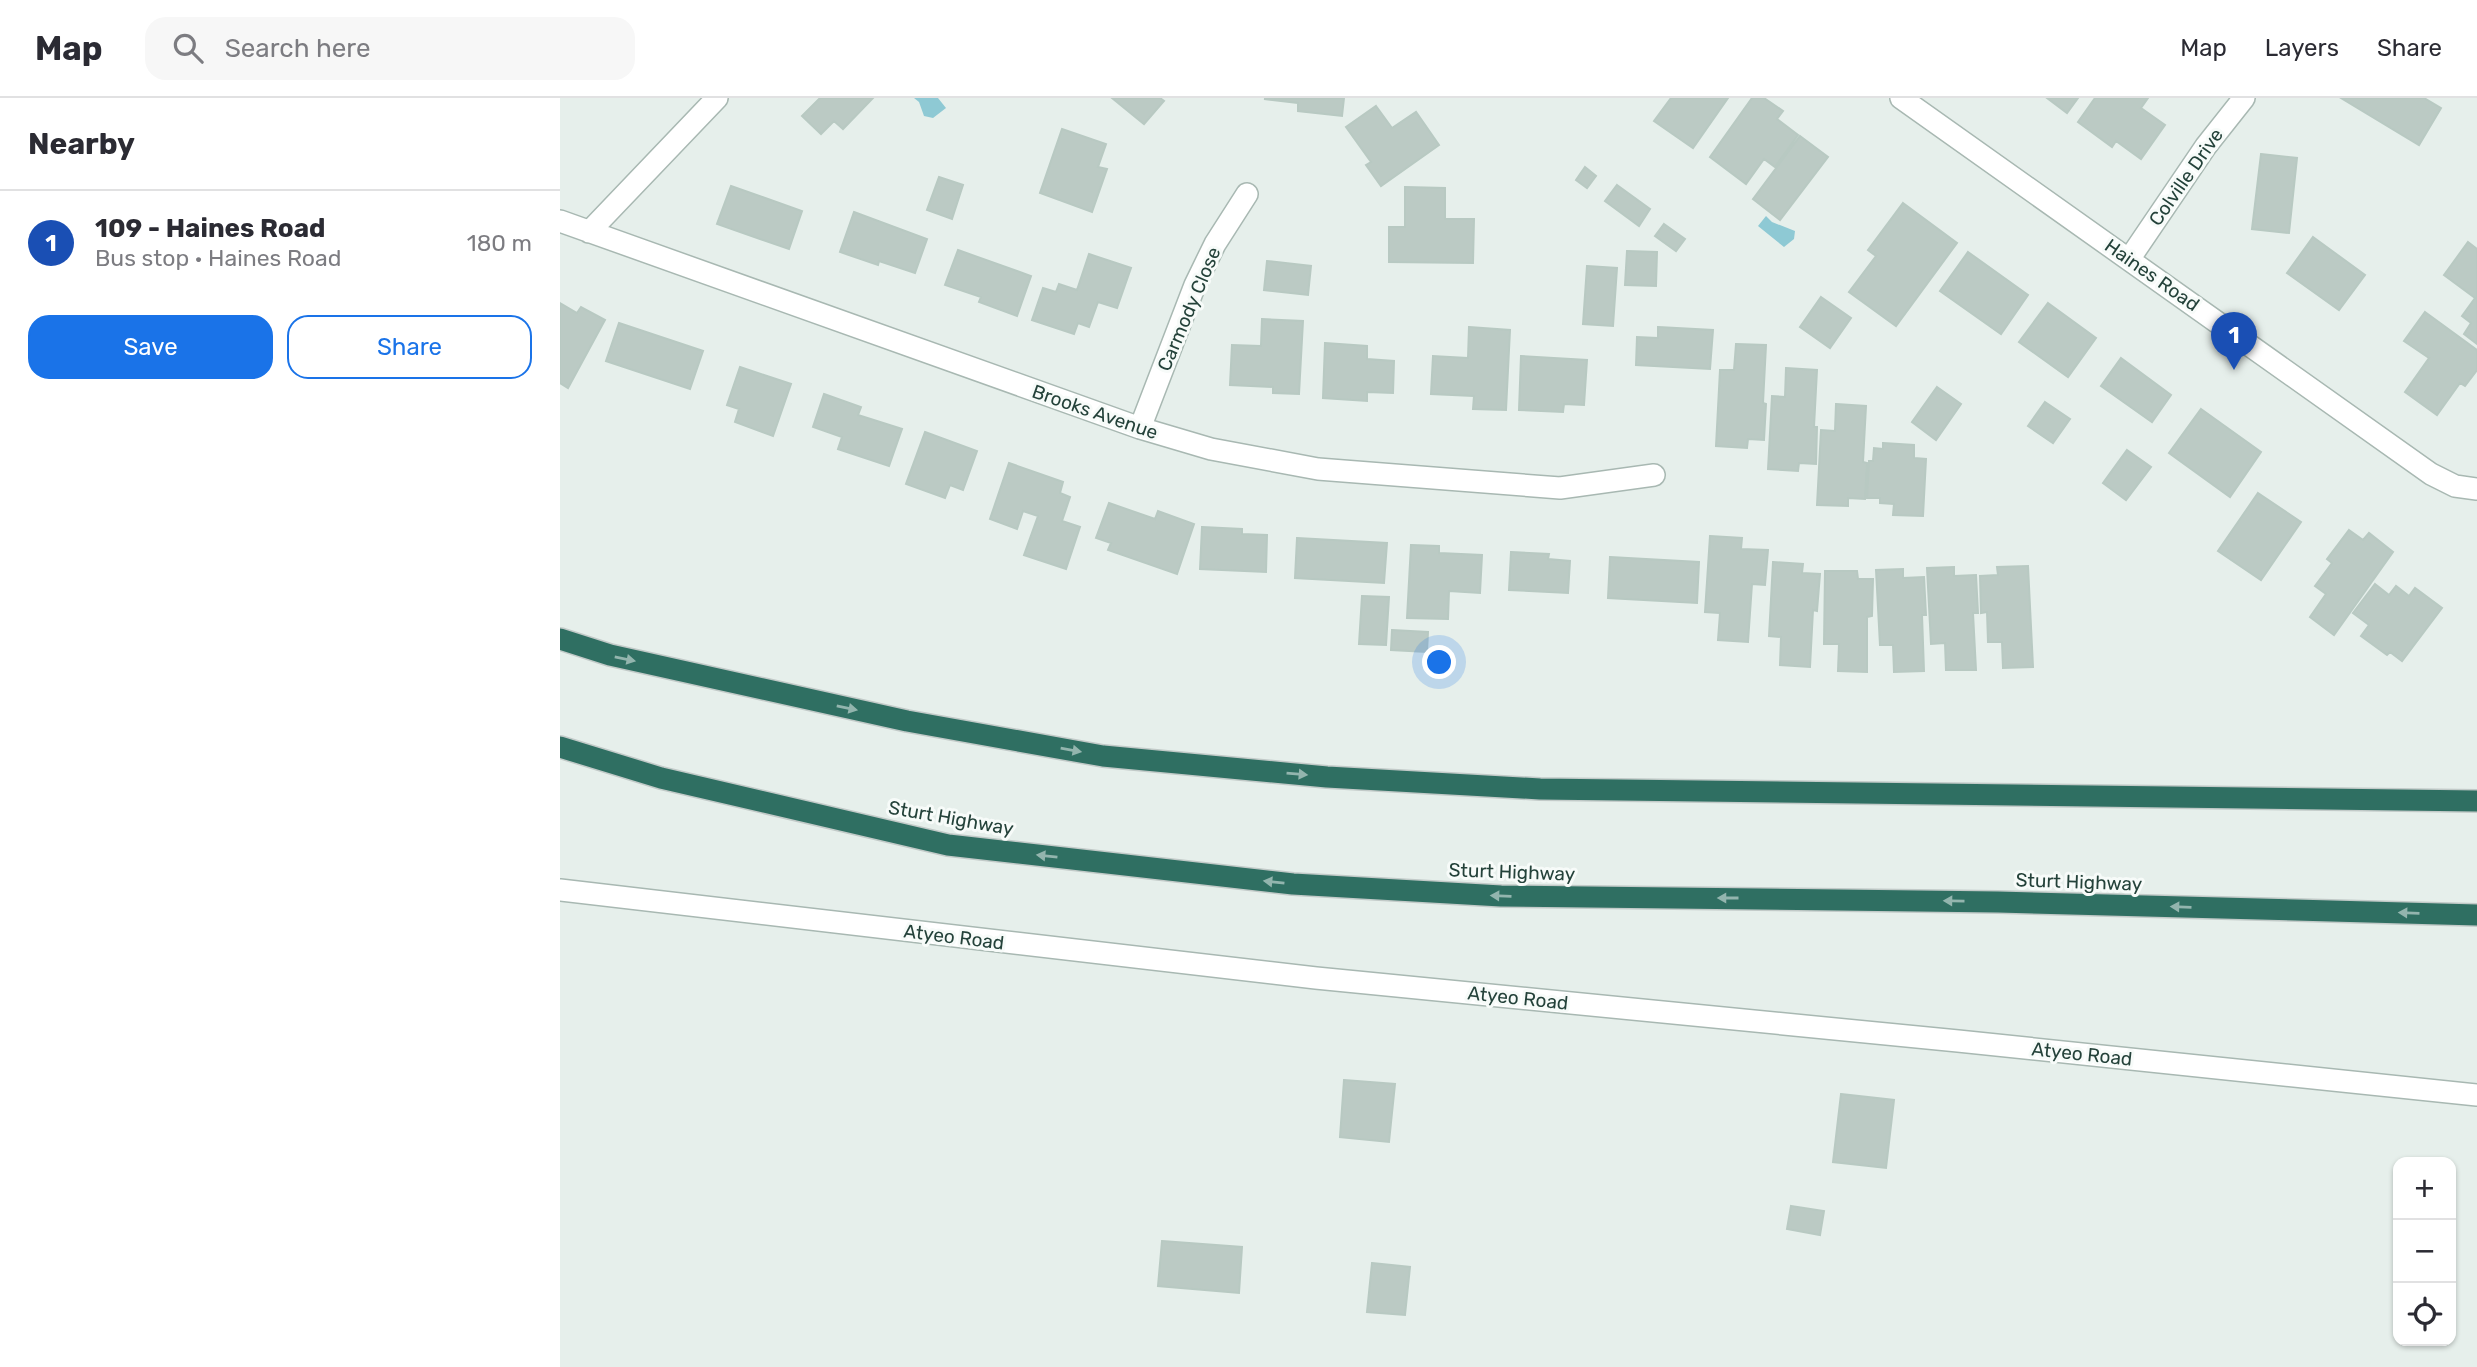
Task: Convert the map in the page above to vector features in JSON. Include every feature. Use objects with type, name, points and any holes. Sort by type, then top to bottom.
[{"type":"highway","points":[[560,639],[610,655],[907,721],[1103,756],[1326,777],[1540,789],[2477,801]]},
{"type":"highway","name":"Sturt Highway","points":[[560,747],[661,778],[947,845],[1293,884],[1501,896],[1810,898],[2477,915]]},
{"type":"street","points":[[589,232],[718,98]]},
{"type":"street","name":"Haines Road","points":[[1901,98],[2431,474],[2455,486],[2477,489]]},
{"type":"street","name":"Colville Drive","points":[[2130,258],[2206,146],[2244,98]]},
{"type":"street","name":"Carmody Close","points":[[1140,428],[1195,285],[1214,244],[1247,194]]},
{"type":"street","name":"Brooks Avenue","points":[[560,221],[1140,428],[1211,449],[1318,469],[1560,488],[1654,475]]},
{"type":"street","name":"Atyeo Road","points":[[560,890],[1316,978],[2477,1095]]},
{"type":"water","points":[[914,98],[938,98],[946,108],[933,118],[924,116],[919,102]]},
{"type":"water","points":[[1766,216],[1772,222],[1795,231],[1794,239],[1784,247],[1758,226]]},
{"type":"building","points":[[820,98],[873,98],[843,129],[834,121],[821,134],[802,116]]},
{"type":"building","points":[[1112,98],[1160,98],[1164,101],[1144,124]]},
{"type":"building","points":[[1344,98],[1342,116],[1298,111],[1298,103],[1264,99]]},
{"type":"building","points":[[1671,98],[1728,98],[1693,148],[1654,121]]},
{"type":"building","points":[[1752,98],[1764,98],[1783,111],[1777,119],[1798,135],[1775,167],[1764,159],[1746,184],[1710,157]]},
{"type":"building","points":[[2047,98],[2078,98],[2067,113]]},
{"type":"building","points":[[2095,98],[2148,98],[2141,108],[2165,125],[2141,159],[2116,141],[2112,147],[2078,122]]},
{"type":"building","points":[[2341,98],[2424,98],[2441,108],[2419,145]]},
{"type":"building","points":[[1376,106],[1392,128],[1416,112],[1439,145],[1381,186],[1366,165],[1371,162],[1346,127]]},
{"type":"building","points":[[1062,129],[1106,144],[1098,167],[1107,169],[1092,212],[1040,193]]},
{"type":"building","points":[[1800,136],[1828,157],[1780,220],[1753,199]]},
{"type":"building","points":[[2261,154],[2297,158],[2289,233],[2252,229]]},
{"type":"building","points":[[1585,167],[1596,176],[1587,188],[1576,180]]},
{"type":"building","points":[[939,177],[963,185],[952,219],[927,210]]},
{"type":"building","points":[[1617,185],[1650,209],[1639,226],[1605,201]]},
{"type":"building","points":[[731,186],[802,211],[789,249],[717,224]]},
{"type":"building","points":[[1405,187],[1445,188],[1445,219],[1474,219],[1473,263],[1389,262],[1389,227],[1405,227]]},
{"type":"building","points":[[1903,203],[1957,243],[1896,326],[1849,292],[1876,256],[1868,250]]},
{"type":"building","points":[[854,212],[927,239],[915,273],[879,261],[878,265],[840,252]]},
{"type":"building","points":[[1664,224],[1685,239],[1676,251],[1655,236]]},
{"type":"building","points":[[2313,237],[2365,275],[2339,310],[2287,273]]},
{"type":"building","points":[[2468,242],[2477,249],[2477,344],[2464,334],[2471,323],[2462,316],[2475,298],[2444,275]]},
{"type":"building","points":[[958,250],[1031,276],[1017,316],[979,302],[981,297],[945,285]]},
{"type":"building","points":[[1627,251],[1657,252],[1656,286],[1625,285]]},
{"type":"building","points":[[1968,252],[2028,295],[2001,334],[1940,291]]},
{"type":"building","points":[[1089,254],[1131,268],[1117,308],[1098,302],[1089,327],[1078,323],[1074,334],[1032,320],[1043,288],[1056,292],[1059,284],[1077,290]]},
{"type":"building","points":[[1267,261],[1311,266],[1308,295],[1264,290]]},
{"type":"building","points":[[1587,266],[1617,268],[1613,326],[1583,324]]},
{"type":"building","points":[[1821,297],[1851,318],[1830,348],[1800,327]]},
{"type":"building","points":[[560,303],[577,313],[581,307],[605,320],[568,388],[560,383]]},
{"type":"building","points":[[2048,303],[2096,338],[2068,377],[2019,342]]},
{"type":"building","points":[[2425,312],[2477,350],[2477,370],[2465,386],[2460,383],[2437,415],[2405,392],[2429,358],[2404,341]]},
{"type":"building","points":[[1262,319],[1303,321],[1299,394],[1273,393],[1273,387],[1230,385],[1232,345],[1261,346]]},
{"type":"building","points":[[619,323],[703,351],[690,389],[606,361]]},
{"type":"building","points":[[1469,327],[1510,330],[1506,410],[1473,409],[1474,396],[1431,394],[1433,356],[1468,358]]},
{"type":"building","points":[[1658,327],[1713,330],[1710,369],[1636,365],[1637,337],[1658,338]]},
{"type":"building","points":[[1325,343],[1367,346],[1367,359],[1394,361],[1393,393],[1367,392],[1367,401],[1323,398]]},
{"type":"building","points":[[1736,344],[1766,345],[1764,440],[1748,439],[1747,448],[1716,446],[1720,370],[1734,370]]},
{"type":"building","points":[[1521,356],[1587,360],[1584,405],[1564,404],[1563,412],[1519,410]]},
{"type":"building","points":[[2121,358],[2171,395],[2152,422],[2101,386]]},
{"type":"building","points":[[740,367],[791,384],[773,436],[735,422],[739,409],[727,405]]},
{"type":"building","points":[[1786,368],[1817,370],[1814,427],[1817,427],[1816,464],[1799,463],[1798,471],[1768,469],[1772,396],[1785,397]]},
{"type":"building","points":[[1937,387],[1961,404],[1936,440],[1912,422]]},
{"type":"building","points":[[824,394],[861,407],[858,415],[902,429],[889,466],[838,449],[842,437],[813,427]]},
{"type":"building","points":[[2045,402],[2070,419],[2053,443],[2028,426]]},
{"type":"building","points":[[1836,404],[1866,406],[1863,462],[1867,463],[1865,499],[1848,498],[1848,506],[1817,505],[1821,430],[1835,431]]},
{"type":"building","points":[[2201,409],[2261,452],[2230,497],[2169,453]]},
{"type":"building","points":[[925,432],[977,451],[963,490],[950,485],[945,498],[906,484]]},
{"type":"building","points":[[1883,443],[1914,445],[1914,458],[1926,459],[1923,516],[1893,515],[1894,504],[1880,503],[1880,498],[1867,498],[1869,461],[1873,461],[1874,448],[1883,449]]},
{"type":"building","points":[[2127,450],[2151,467],[2126,500],[2103,483]]},
{"type":"building","points":[[1009,463],[1063,482],[1060,493],[1070,497],[1062,521],[1080,527],[1066,569],[1024,555],[1038,516],[1023,511],[1017,529],[990,519]]},
{"type":"building","points":[[2258,493],[2301,522],[2261,580],[2218,551]]},
{"type":"building","points":[[1109,503],[1155,519],[1158,511],[1194,524],[1177,574],[1108,550],[1111,543],[1096,538]]},
{"type":"building","points":[[1202,527],[1242,529],[1242,534],[1267,535],[1266,572],[1200,569]]},
{"type":"building","points":[[2349,530],[2363,540],[2369,533],[2393,552],[2334,635],[2310,617],[2326,594],[2315,586],[2332,563],[2327,559]]},
{"type":"building","points":[[1710,536],[1742,538],[1741,549],[1768,550],[1765,585],[1752,584],[1748,642],[1718,640],[1720,613],[1705,612]]},
{"type":"building","points":[[1297,538],[1387,543],[1384,583],[1295,578]]},
{"type":"building","points":[[1411,545],[1439,546],[1439,553],[1482,555],[1480,593],[1449,591],[1448,619],[1407,618]]},
{"type":"building","points":[[1511,552],[1549,554],[1548,559],[1570,561],[1568,593],[1509,590]]},
{"type":"building","points":[[1610,557],[1699,562],[1697,603],[1608,598]]},
{"type":"building","points":[[1773,562],[1803,564],[1802,573],[1820,574],[1817,611],[1813,610],[1810,667],[1780,665],[1781,637],[1769,636]]},
{"type":"building","points":[[2028,566],[2033,667],[2003,668],[2002,642],[1988,642],[1987,612],[1981,613],[1980,576],[1998,575],[1997,567]]},
{"type":"building","points":[[1954,567],[1954,576],[1976,575],[1978,613],[1973,613],[1976,670],[1946,670],[1945,643],[1931,644],[1927,568]]},
{"type":"building","points":[[1903,569],[1903,578],[1924,577],[1924,671],[1894,672],[1893,645],[1880,645],[1876,570]]},
{"type":"building","points":[[1825,571],[1857,571],[1858,579],[1873,579],[1872,616],[1867,617],[1867,672],[1838,671],[1839,644],[1824,644]]},
{"type":"building","points":[[2375,584],[2389,595],[2396,586],[2409,596],[2415,588],[2442,608],[2402,661],[2390,652],[2387,655],[2361,636],[2369,625],[2353,613]]},
{"type":"building","points":[[1362,596],[1389,597],[1386,645],[1359,644]]},
{"type":"building","points":[[1392,630],[1428,632],[1427,652],[1391,650]]},
{"type":"building","points":[[1344,1080],[1395,1084],[1389,1142],[1340,1137]]},
{"type":"building","points":[[1841,1094],[1894,1100],[1886,1168],[1833,1162]]},
{"type":"building","points":[[1791,1206],[1824,1211],[1820,1235],[1787,1229]]},
{"type":"building","points":[[1162,1241],[1242,1247],[1239,1293],[1158,1286]]},
{"type":"building","points":[[1372,1263],[1410,1267],[1405,1315],[1367,1312]]},
{"type":"place","name":"109 - Haines Road","points":[[2234,370]]}]
